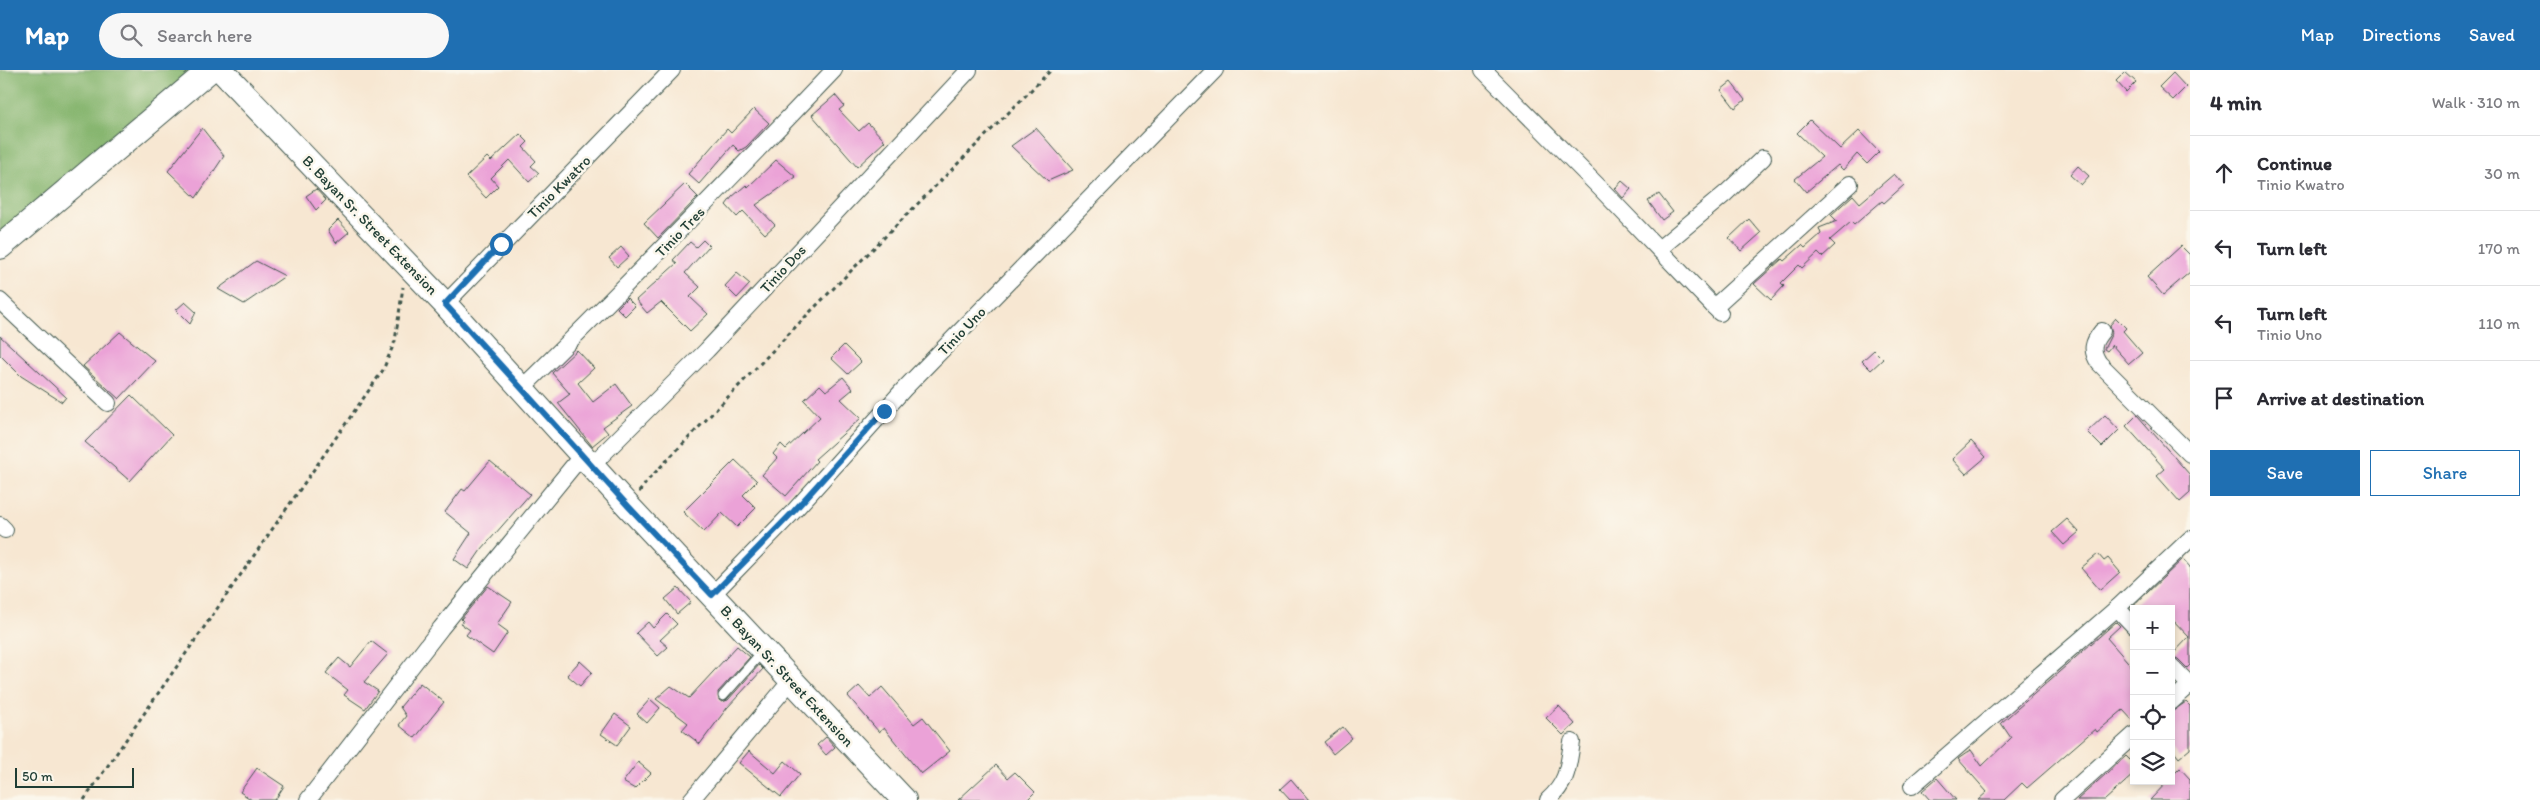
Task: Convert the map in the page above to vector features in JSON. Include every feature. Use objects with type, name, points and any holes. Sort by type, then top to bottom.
[{"type":"street","points":[[0,246],[210,70]]},
{"type":"street","name":"B. Bayan Sr. Street Extension","points":[[221,70],[445,304],[790,682],[904,800]]},
{"type":"street","name":"Tinio Kwatro","points":[[445,304],[672,70]]},
{"type":"street","name":"Tinio Tres","points":[[521,389],[626,286],[834,70]]},
{"type":"street","name":"Tinio Dos","points":[[308,800],[441,628],[588,459],[708,350],[968,70]]},
{"type":"street","name":"Tinio Uno","points":[[712,595],[794,511],[904,389],[1215,70]]},
{"type":"street","points":[[1483,70],[1717,310],[1850,184]]},
{"type":"street","points":[[1659,249],[1726,193],[1763,158]]},
{"type":"street","points":[[0,302],[108,403]]},
{"type":"street","points":[[2102,331],[2095,340],[2093,348],[2099,363],[2190,454]]},
{"type":"street","points":[[1912,786],[2117,608],[2190,539]]},
{"type":"street","points":[[2117,608],[2130,622]]},
{"type":"street","points":[[2175,670],[2190,685],[2175,698]]},
{"type":"street","points":[[691,800],[790,682]]},
{"type":"street","points":[[2062,800],[2130,740]]},
{"type":"street","points":[[1548,800],[1557,792],[1567,775],[1572,742]]},
{"type":"lane","points":[[724,696],[763,651]]},
{"type":"path","points":[[629,507],[649,479],[1051,70]]},
{"type":"path","points":[[84,800],[383,370],[395,341],[398,314],[408,266]]},
{"type":"green space","points":[[0,70],[195,70],[0,242]]},
{"type":"building","points":[[2125,72],[2136,82],[2126,92],[2116,81]]},
{"type":"building","points":[[2173,73],[2186,87],[2173,100],[2159,87]]},
{"type":"building","points":[[1731,82],[1745,100],[1735,108],[1721,90]]},
{"type":"building","points":[[835,95],[844,106],[839,110],[859,131],[868,123],[885,141],[857,167],[812,115]]},
{"type":"building","points":[[754,109],[769,123],[746,147],[739,151],[733,145],[699,184],[688,174],[727,129],[731,133]]},
{"type":"building","points":[[1810,120],[1840,149],[1859,131],[1879,152],[1867,164],[1857,154],[1843,170],[1838,165],[1806,192],[1795,179],[1822,157],[1797,133]]},
{"type":"building","points":[[202,128],[224,156],[196,198],[168,171]]},
{"type":"building","points":[[1036,128],[1073,170],[1048,181],[1011,146]]},
{"type":"building","points":[[520,134],[528,142],[523,147],[536,161],[531,166],[539,173],[529,182],[509,160],[491,178],[498,186],[486,198],[466,177],[487,157],[491,161]]},
{"type":"building","points":[[776,160],[796,177],[756,205],[775,225],[765,234],[743,211],[737,217],[726,205],[732,197],[746,185],[748,187]]},
{"type":"building","points":[[2078,166],[2089,176],[2081,185],[2070,175]]},
{"type":"building","points":[[1894,174],[1904,185],[1884,203],[1882,201],[1854,225],[1851,222],[1830,240],[1835,245],[1822,257],[1818,253],[1802,268],[1799,265],[1781,283],[1784,286],[1771,300],[1754,284],[1782,259],[1784,261],[1802,245],[1805,248],[1821,234],[1819,228],[1837,221],[1831,215],[1853,195],[1860,203]]},
{"type":"building","points":[[1622,181],[1631,189],[1623,198],[1615,189]]},
{"type":"building","points":[[685,184],[698,197],[658,238],[644,223]]},
{"type":"building","points":[[316,189],[326,200],[316,210],[306,196]]},
{"type":"building","points":[[1659,194],[1673,212],[1662,220],[1648,201]]},
{"type":"building","points":[[1749,219],[1761,233],[1741,251],[1729,238]]},
{"type":"building","points":[[338,220],[349,232],[336,243],[328,230]]},
{"type":"building","points":[[703,240],[709,246],[685,273],[700,287],[690,297],[708,314],[690,331],[661,302],[647,313],[636,300],[677,263],[673,260],[690,242],[696,247]]},
{"type":"building","points":[[2181,246],[2190,255],[2190,272],[2163,295],[2147,277]]},
{"type":"building","points":[[621,247],[629,256],[617,267],[609,258]]},
{"type":"building","points":[[256,261],[285,276],[244,304],[218,289]]},
{"type":"building","points":[[737,273],[750,284],[737,298],[725,286]]},
{"type":"building","points":[[627,298],[635,306],[625,316],[617,308]]},
{"type":"building","points":[[185,302],[196,312],[190,324],[176,310]]},
{"type":"building","points":[[2116,318],[2126,328],[2123,331],[2142,353],[2129,364],[2112,345],[2107,351],[2104,349],[2112,333],[2110,325]]},
{"type":"building","points":[[120,332],[155,361],[119,399],[83,366]]},
{"type":"building","points":[[0,336],[66,397],[62,402],[21,376],[0,355]]},
{"type":"building","points":[[844,345],[861,362],[848,374],[831,358]]},
{"type":"building","points":[[577,350],[594,368],[578,383],[593,402],[616,384],[632,406],[603,427],[608,433],[592,446],[558,403],[570,394],[552,373]]},
{"type":"building","points":[[1874,350],[1883,359],[1871,370],[1862,361]]},
{"type":"building","points":[[843,377],[853,389],[841,399],[861,418],[815,459],[817,461],[786,496],[762,475],[777,458],[773,454],[781,444],[786,449],[820,417],[804,400],[820,385],[826,391]]},
{"type":"building","points":[[131,395],[172,435],[130,481],[85,442]]},
{"type":"building","points":[[2105,415],[2119,430],[2102,447],[2087,432]]},
{"type":"building","points":[[2137,415],[2190,475],[2190,493],[2180,502],[2157,476],[2165,469],[2126,426]]},
{"type":"building","points":[[1971,441],[1986,457],[1966,474],[1952,459]]},
{"type":"building","points":[[735,460],[757,481],[743,495],[756,508],[737,527],[722,513],[704,532],[683,512]]},
{"type":"building","points":[[490,461],[530,494],[481,550],[468,569],[454,559],[471,533],[445,512],[462,489],[465,491]]},
{"type":"building","points":[[2067,519],[2079,532],[2064,545],[2052,532]]},
{"type":"building","points":[[2098,554],[2104,561],[2108,558],[2120,572],[2100,590],[2081,568]]},
{"type":"building","points":[[2183,559],[2190,567],[2190,665],[2187,668],[2175,658],[2175,652],[2189,637],[2175,622],[2175,605],[2134,605]]},
{"type":"building","points":[[488,586],[512,602],[497,624],[508,632],[493,654],[466,635],[470,630],[461,624],[463,621],[461,619]]},
{"type":"building","points":[[678,588],[691,602],[677,614],[665,599]]},
{"type":"building","points":[[667,614],[677,624],[660,640],[668,647],[658,656],[636,633],[648,622],[653,628]]},
{"type":"building","points":[[2116,622],[2120,626],[2107,638],[2130,664],[2130,718],[2123,710],[2097,732],[2095,729],[2027,788],[2022,783],[2004,800],[1978,800],[1987,792],[1958,759],[1971,750],[1982,766],[2011,738],[2001,723]]},
{"type":"building","points":[[371,641],[388,654],[364,682],[378,691],[365,709],[344,695],[348,690],[326,673],[339,658],[350,667]]},
{"type":"building","points":[[737,646],[750,657],[718,692],[719,700],[722,702],[728,700],[759,665],[763,669],[727,708],[700,744],[682,730],[688,723],[656,699],[671,686],[689,698]]},
{"type":"building","points":[[580,661],[592,672],[580,686],[567,675]]},
{"type":"building","points":[[420,683],[444,702],[415,738],[399,725],[406,716],[400,707]]},
{"type":"building","points":[[859,686],[870,698],[882,687],[914,724],[923,717],[950,751],[921,774],[884,728],[879,732],[848,696]]},
{"type":"building","points":[[650,699],[660,708],[647,723],[637,714]]},
{"type":"building","points":[[2186,702],[2190,706],[2190,749],[2179,758],[2175,753],[2175,709]]},
{"type":"building","points":[[1559,706],[1575,724],[1563,735],[1546,718]]},
{"type":"building","points":[[615,714],[631,726],[617,745],[601,734]]},
{"type":"building","points":[[1343,727],[1352,738],[1333,754],[1324,742]]},
{"type":"building","points":[[826,737],[835,747],[826,755],[817,745]]},
{"type":"building","points":[[749,751],[775,773],[785,761],[800,774],[781,797],[739,763]]},
{"type":"building","points":[[2126,756],[2130,760],[2130,778],[2105,800],[2077,800]]},
{"type":"building","points":[[638,762],[651,773],[635,789],[623,782]]},
{"type":"building","points":[[996,765],[1008,778],[1015,772],[1035,792],[1027,800],[958,800]]},
{"type":"building","points":[[257,768],[284,786],[275,800],[252,800],[240,792]]},
{"type":"building","points":[[2180,768],[2190,779],[2190,800],[2150,800],[2164,785],[2175,785],[2175,773]]},
{"type":"building","points":[[1937,778],[1956,800],[1930,800],[1922,791]]},
{"type":"building","points":[[1291,779],[1309,800],[1290,800],[1280,789]]},
{"type":"route","points":[[501,244],[445,304],[490,352],[521,389],[583,454],[629,507],[712,595],[794,511],[884,411]]}]
